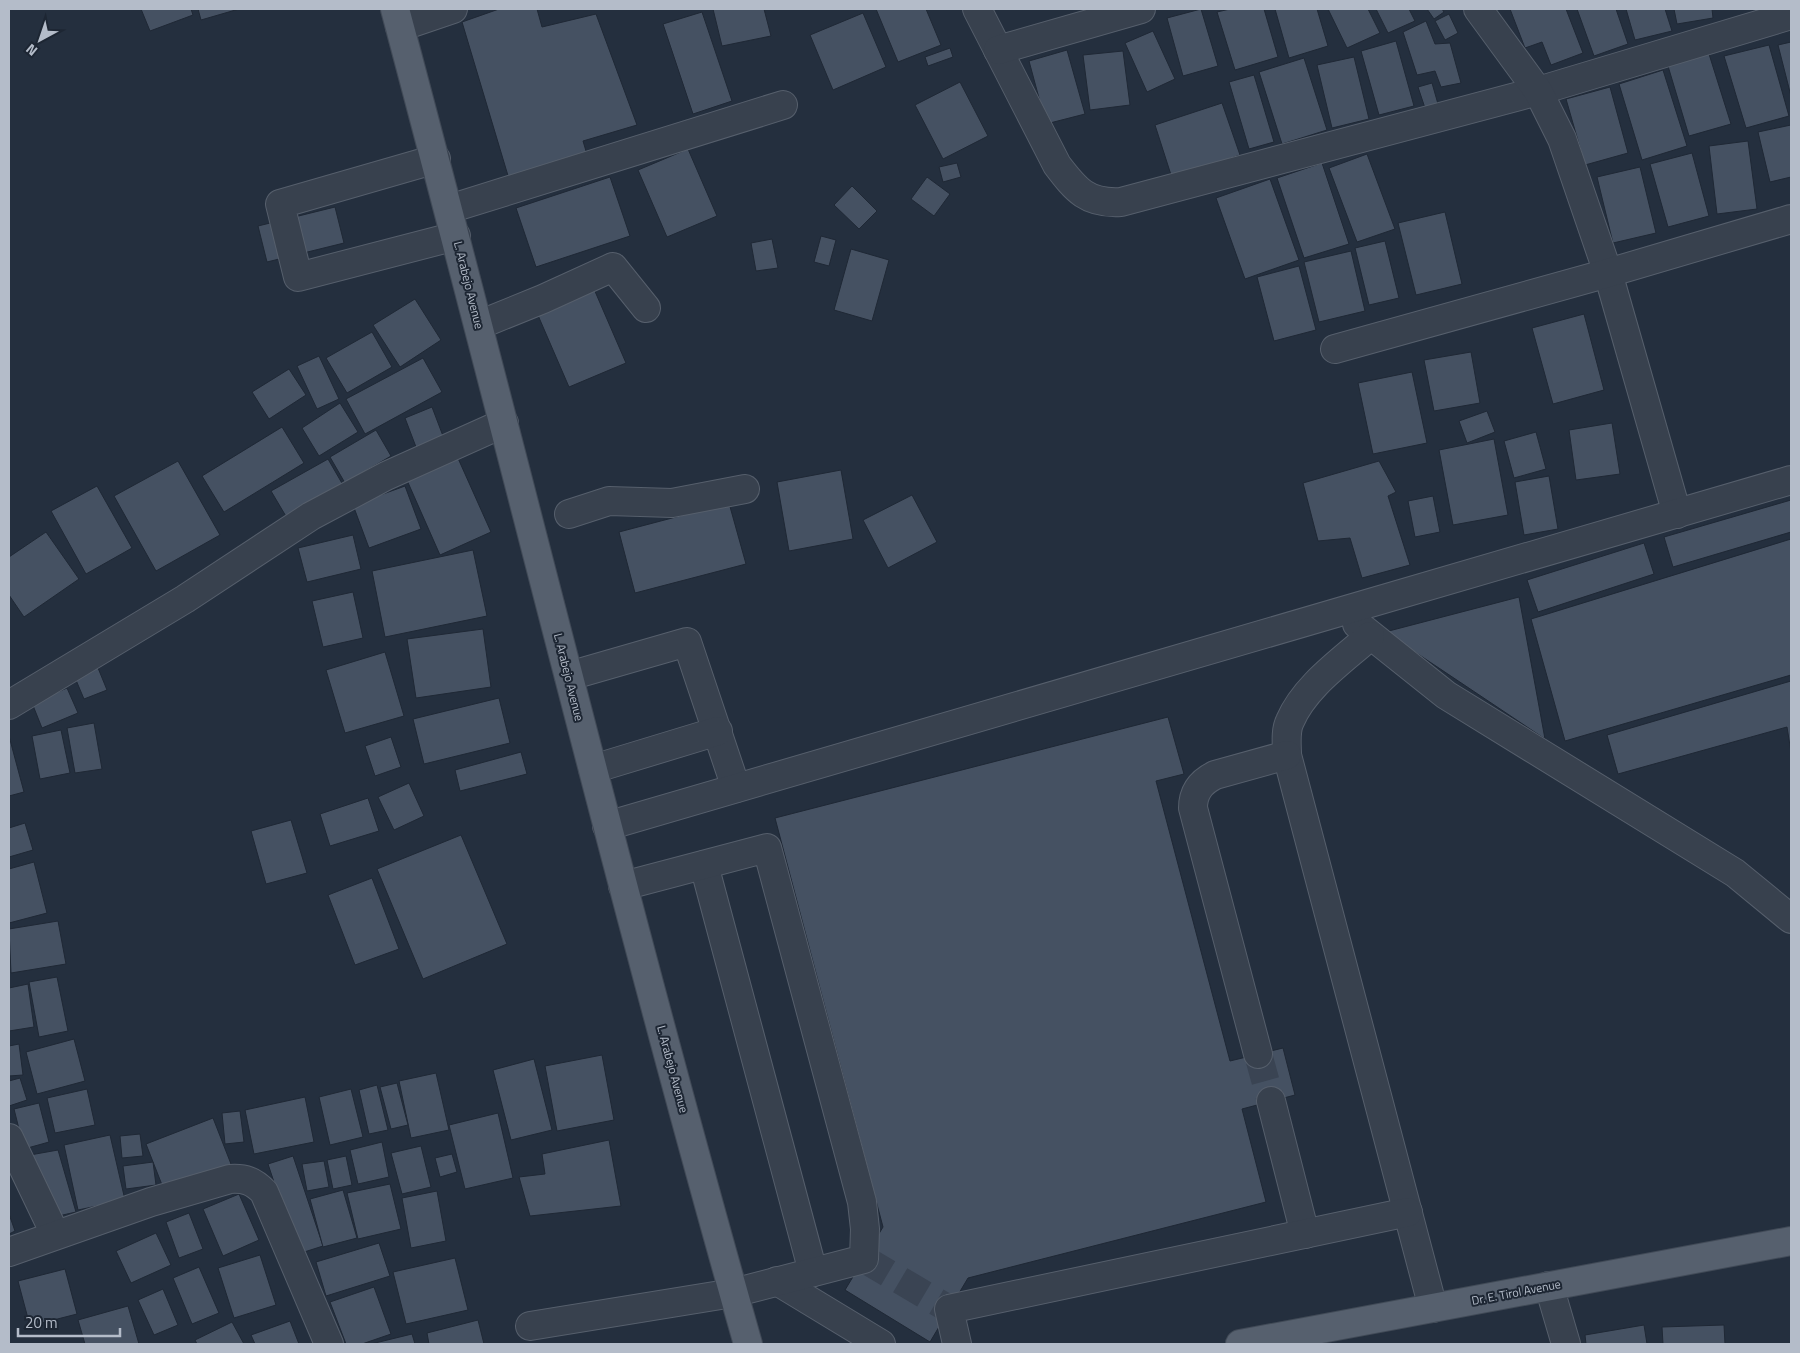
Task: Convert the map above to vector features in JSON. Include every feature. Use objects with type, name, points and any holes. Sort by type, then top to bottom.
[{"type":"main road","name":"L. Arabejo Avenue","points":[[398,18],[608,826],[748,1344]]},
{"type":"main road","name":"Dr. E. Tirol Avenue","points":[[1240,1344],[1283,1340],[1433,1308],[1791,1241]]},
{"type":"street","points":[[398,18],[453,9]]},
{"type":"street","points":[[977,9],[1057,165],[1072,184],[1088,198],[1104,203],[1121,202],[1538,91],[1791,15]]},
{"type":"street","points":[[998,50],[1141,9]]},
{"type":"street","points":[[1478,9],[1538,91],[1562,139],[1608,273],[1677,514]]},
{"type":"street","points":[[449,209],[782,105]]},
{"type":"street","points":[[436,159],[280,204],[298,278],[456,236]]},
{"type":"street","points":[[1335,349],[1608,273],[1791,219]]},
{"type":"street","points":[[479,325],[613,267],[646,308]]},
{"type":"street","points":[[9,705],[185,599],[311,516],[386,476],[504,423]]},
{"type":"street","points":[[608,826],[1791,480]]},
{"type":"street","points":[[569,514],[610,501],[672,503],[745,489]]},
{"type":"street","points":[[1343,612],[1370,636],[1446,695],[1735,873],[1791,919]]},
{"type":"street","points":[[1370,636],[1310,691],[1298,706],[1289,722],[1286,736],[1288,755],[1433,1308]]},
{"type":"street","points":[[569,676],[687,642],[736,788]]},
{"type":"street","points":[[593,769],[718,731]]},
{"type":"street","points":[[1258,1054],[1193,808],[1193,799],[1206,780],[1215,775],[1288,755]]},
{"type":"street","points":[[530,1326],[733,1293],[864,1258],[865,1229],[862,1202],[768,848],[624,886]]},
{"type":"street","points":[[704,864],[813,1272]]},
{"type":"street","points":[[1271,1101],[1305,1234]]},
{"type":"street","points":[[9,1138],[56,1234]]},
{"type":"street","points":[[9,1252],[56,1234],[194,1188],[230,1179],[243,1178],[254,1183],[264,1192],[329,1344]]},
{"type":"street","points":[[957,1344],[949,1309],[1408,1212]]},
{"type":"street","points":[[777,1281],[881,1344]]},
{"type":"street","points":[[1549,1286],[1566,1344]]},
{"type":"building","points":[[141,9],[191,9],[193,15],[150,31]]},
{"type":"building","points":[[198,9],[239,9],[201,20]]},
{"type":"building","points":[[499,9],[537,9],[542,27],[596,14],[637,125],[583,141],[589,161],[509,179],[462,22]]},
{"type":"building","points":[[713,9],[764,9],[771,36],[722,46]]},
{"type":"building","points":[[876,9],[926,9],[941,45],[898,62]]},
{"type":"building","points":[[1201,9],[1218,66],[1183,76],[1167,18]]},
{"type":"building","points":[[1230,9],[1264,9],[1278,57],[1235,70],[1217,12]]},
{"type":"building","points":[[1275,9],[1317,9],[1328,46],[1289,58]]},
{"type":"building","points":[[1328,9],[1368,9],[1380,33],[1347,48]]},
{"type":"building","points":[[1376,9],[1409,9],[1415,21],[1388,33]]},
{"type":"building","points":[[1427,9],[1442,9],[1444,12],[1434,19]]},
{"type":"building","points":[[1510,9],[1566,9],[1583,53],[1551,65],[1542,42],[1525,48]]},
{"type":"building","points":[[1577,9],[1616,9],[1628,44],[1594,56]]},
{"type":"building","points":[[1626,9],[1665,9],[1672,31],[1635,40]]},
{"type":"building","points":[[1674,9],[1712,9],[1713,18],[1677,24]]},
{"type":"building","points":[[702,12],[732,101],[693,114],[663,24]]},
{"type":"building","points":[[863,13],[886,67],[833,90],[810,35]]},
{"type":"building","points":[[1449,14],[1458,33],[1445,40],[1435,21]]},
{"type":"building","points":[[1426,21],[1435,44],[1450,43],[1461,83],[1441,87],[1435,71],[1417,75],[1403,32]]},
{"type":"building","points":[[1153,31],[1175,79],[1147,92],[1125,43]]},
{"type":"building","points":[[1396,41],[1414,106],[1379,115],[1361,51]]},
{"type":"building","points":[[1791,42],[1791,96],[1778,45]]},
{"type":"building","points":[[1769,45],[1789,116],[1746,128],[1724,56]]},
{"type":"building","points":[[950,48],[953,57],[928,66],[925,57]]},
{"type":"building","points":[[1067,50],[1085,114],[1046,124],[1029,61]]},
{"type":"building","points":[[1123,51],[1130,105],[1090,110],[1083,55]]},
{"type":"building","points":[[1709,54],[1731,124],[1689,136],[1668,66]]},
{"type":"building","points":[[1354,57],[1369,119],[1332,128],[1317,65]]},
{"type":"building","points":[[1304,58],[1327,130],[1282,144],[1259,72]]},
{"type":"building","points":[[1663,70],[1687,146],[1642,160],[1619,84]]},
{"type":"building","points":[[1254,75],[1274,142],[1249,149],[1229,82]]},
{"type":"building","points":[[960,82],[988,136],[943,159],[915,105]]},
{"type":"building","points":[[1432,83],[1438,104],[1425,108],[1418,87]]},
{"type":"building","points":[[1610,87],[1628,153],[1585,165],[1566,99]]},
{"type":"building","points":[[1222,103],[1240,155],[1172,178],[1155,125]]},
{"type":"building","points":[[1791,125],[1791,177],[1770,182],[1758,132]]},
{"type":"building","points":[[1748,141],[1757,209],[1717,214],[1709,146]]},
{"type":"building","points":[[688,149],[717,216],[667,237],[638,170]]},
{"type":"building","points":[[1692,153],[1709,216],[1668,227],[1650,164]]},
{"type":"building","points":[[1367,154],[1395,229],[1357,242],[1329,168]]},
{"type":"building","points":[[957,163],[961,177],[943,182],[939,167]]},
{"type":"building","points":[[1322,163],[1349,244],[1304,258],[1277,178]]},
{"type":"building","points":[[1640,167],[1656,233],[1613,243],[1597,177]]},
{"type":"building","points":[[610,177],[630,236],[536,267],[516,208]]},
{"type":"building","points":[[927,177],[950,194],[934,216],[911,199]]},
{"type":"building","points":[[1270,179],[1299,260],[1245,279],[1216,198]]},
{"type":"building","points":[[852,186],[877,211],[859,229],[834,205]]},
{"type":"building","points":[[335,207],[344,243],[267,262],[258,226]]},
{"type":"building","points":[[1445,212],[1462,284],[1416,295],[1398,223]]},
{"type":"building","points":[[821,236],[836,240],[829,266],[814,262]]},
{"type":"building","points":[[772,239],[778,268],[756,271],[751,243]]},
{"type":"building","points":[[1385,241],[1399,298],[1369,305],[1355,248]]},
{"type":"building","points":[[851,249],[889,260],[872,321],[834,310]]},
{"type":"building","points":[[1351,251],[1365,311],[1319,322],[1304,262]]},
{"type":"building","points":[[1299,266],[1316,330],[1274,341],[1257,277]]},
{"type":"building","points":[[594,289],[626,363],[569,387],[537,313]]},
{"type":"building","points":[[415,299],[441,340],[400,367],[373,325]]},
{"type":"building","points":[[1584,314],[1604,390],[1553,404],[1532,328]]},
{"type":"building","points":[[372,332],[392,367],[347,393],[326,358]]},
{"type":"building","points":[[1471,352],[1480,403],[1434,411],[1424,360]]},
{"type":"building","points":[[319,356],[339,399],[317,409],[297,366]]},
{"type":"building","points":[[423,358],[442,392],[365,434],[346,399]]},
{"type":"building","points":[[289,369],[306,395],[269,419],[252,392]]},
{"type":"building","points":[[1412,372],[1427,443],[1373,454],[1358,383]]},
{"type":"building","points":[[340,403],[358,432],[319,456],[302,428]]},
{"type":"building","points":[[432,407],[443,436],[416,447],[405,418]]},
{"type":"building","points":[[1487,411],[1495,432],[1467,443],[1459,421]]},
{"type":"building","points":[[1612,423],[1620,474],[1576,480],[1569,430]]},
{"type":"building","points":[[282,427],[304,463],[224,512],[202,476]]},
{"type":"building","points":[[376,430],[391,456],[345,483],[330,457]]},
{"type":"building","points":[[1536,432],[1546,469],[1514,478],[1504,441]]},
{"type":"building","points":[[1494,439],[1508,515],[1453,525],[1439,450]]},
{"type":"building","points":[[457,456],[491,532],[440,555],[406,478]]},
{"type":"building","points":[[328,459],[343,485],[287,518],[271,491]]},
{"type":"building","points":[[178,461],[220,535],[156,571],[114,496]]},
{"type":"building","points":[[1379,461],[1396,492],[1388,496],[1410,565],[1362,578],[1350,538],[1318,541],[1303,483]]},
{"type":"building","points":[[841,470],[853,539],[789,551],[777,482]]},
{"type":"building","points":[[1549,476],[1558,529],[1524,535],[1515,482]]},
{"type":"building","points":[[97,486],[132,548],[86,574],[51,511]]},
{"type":"building","points":[[405,486],[421,529],[369,548],[353,505]]},
{"type":"building","points":[[912,495],[937,542],[888,568],[863,520]]},
{"type":"building","points":[[1433,496],[1440,532],[1415,537],[1408,501]]},
{"type":"building","points":[[1791,500],[1791,532],[1673,567],[1664,537]]},
{"type":"building","points":[[729,503],[746,564],[635,593],[619,532]]},
{"type":"building","points":[[46,532],[79,579],[24,617],[9,595],[9,557]]},
{"type":"building","points":[[353,535],[361,569],[307,582],[298,548]]},
{"type":"building","points":[[1791,539],[1791,675],[1565,741],[1531,619]]},
{"type":"building","points":[[1644,543],[1654,574],[1538,612],[1527,580]]},
{"type":"building","points":[[473,550],[487,616],[385,637],[372,571]]},
{"type":"building","points":[[353,592],[363,638],[323,647],[312,601]]},
{"type":"building","points":[[1519,597],[1545,739],[1385,632]]},
{"type":"building","points":[[483,629],[491,687],[416,698],[407,639]]},
{"type":"building","points":[[385,652],[404,716],[345,733],[326,670]]},
{"type":"building","points":[[96,663],[107,690],[84,699],[73,673]]},
{"type":"building","points":[[1791,681],[1791,752],[1787,727],[1618,774],[1607,735]]},
{"type":"building","points":[[67,688],[78,713],[42,728],[32,703]]},
{"type":"building","points":[[499,698],[510,743],[424,764],[413,719]]},
{"type":"building","points":[[1168,717],[1184,774],[1156,781],[1230,1061],[1283,1048],[1295,1095],[1242,1109],[1266,1202],[968,1278],[930,1342],[845,1290],[883,1227],[775,818]]},
{"type":"building","points":[[94,723],[102,769],[75,773],[67,728]]},
{"type":"building","points":[[61,730],[70,773],[40,779],[32,736]]},
{"type":"building","points":[[9,736],[24,792],[9,796]]},
{"type":"building","points":[[391,737],[401,767],[375,776],[365,746]]},
{"type":"building","points":[[521,752],[527,774],[460,791],[455,770]]},
{"type":"building","points":[[409,783],[424,816],[394,830],[378,797]]},
{"type":"building","points":[[368,798],[379,831],[330,846],[320,814]]},
{"type":"building","points":[[291,820],[307,873],[266,884],[251,831]]},
{"type":"building","points":[[25,823],[33,850],[9,857],[9,828]]},
{"type":"building","points":[[461,835],[507,944],[423,979],[377,869]]},
{"type":"building","points":[[34,862],[47,913],[9,923],[9,869]]},
{"type":"building","points":[[372,878],[399,949],[355,965],[328,895]]},
{"type":"building","points":[[58,921],[66,964],[11,973],[9,929]]},
{"type":"building","points":[[57,977],[68,1031],[39,1037],[29,982]]},
{"type":"building","points":[[28,984],[34,1027],[9,1031],[9,988]]},
{"type":"building","points":[[74,1039],[85,1081],[37,1094],[26,1052]]},
{"type":"building","points":[[19,1044],[23,1075],[9,1076],[9,1046]]},
{"type":"building","points":[[602,1055],[614,1120],[557,1131],[545,1066]]},
{"type":"building","points":[[534,1059],[552,1130],[511,1140],[493,1070]]},
{"type":"building","points":[[436,1073],[449,1130],[411,1138],[399,1081]]},
{"type":"building","points":[[20,1078],[27,1100],[9,1106],[9,1081]]},
{"type":"building","points":[[397,1083],[408,1125],[391,1129],[380,1087]]},
{"type":"building","points":[[377,1085],[388,1130],[369,1134],[359,1090]]},
{"type":"building","points":[[87,1089],[95,1125],[55,1133],[47,1098]]},
{"type":"building","points":[[351,1089],[363,1137],[330,1145],[319,1097]]},
{"type":"building","points":[[305,1097],[314,1142],[254,1154],[245,1110]]},
{"type":"building","points":[[39,1103],[49,1142],[24,1149],[14,1109]]},
{"type":"building","points":[[240,1111],[244,1142],[225,1144],[222,1113]]},
{"type":"building","points":[[498,1113],[513,1178],[465,1189],[449,1125]]},
{"type":"building","points":[[213,1118],[231,1164],[164,1190],[146,1144]]},
{"type":"building","points":[[140,1134],[143,1156],[122,1158],[120,1136]]},
{"type":"building","points":[[110,1135],[125,1200],[78,1210],[64,1145]]},
{"type":"building","points":[[609,1140],[621,1206],[530,1216],[519,1177],[545,1174],[542,1154]]},
{"type":"building","points":[[382,1142],[389,1177],[358,1184],[350,1150]]},
{"type":"building","points":[[421,1146],[431,1187],[402,1194],[391,1153]]},
{"type":"building","points":[[58,1150],[76,1212],[54,1217],[30,1155]]},
{"type":"building","points":[[452,1154],[457,1172],[440,1177],[435,1158]]},
{"type":"building","points":[[293,1156],[323,1246],[298,1254],[268,1164]]},
{"type":"building","points":[[346,1156],[352,1185],[333,1189],[327,1160]]},
{"type":"building","points":[[324,1161],[329,1187],[307,1191],[302,1164]]},
{"type":"building","points":[[153,1162],[156,1185],[126,1189],[123,1166]]},
{"type":"building","points":[[390,1184],[401,1229],[358,1239],[347,1193]]},
{"type":"building","points":[[343,1190],[357,1238],[323,1247],[310,1199]]},
{"type":"building","points":[[437,1191],[446,1241],[411,1248],[402,1198]]},
{"type":"building","points":[[239,1194],[259,1240],[223,1256],[203,1209]]},
{"type":"building","points":[[189,1213],[203,1249],[179,1258],[166,1222]]},
{"type":"building","points":[[9,1214],[15,1231],[9,1234]]},
{"type":"building","points":[[156,1233],[171,1265],[131,1283],[116,1251]]},
{"type":"building","points":[[379,1243],[390,1276],[326,1296],[316,1262]]},
{"type":"building","points":[[260,1255],[276,1305],[234,1318],[218,1268]]},
{"type":"building","points":[[455,1258],[468,1310],[406,1324],[393,1272]]},
{"type":"building","points":[[199,1267],[219,1313],[192,1324],[173,1278]]},
{"type":"building","points":[[65,1269],[77,1314],[30,1326],[18,1281]]},
{"type":"building","points":[[374,1287],[391,1334],[362,1344],[346,1344],[330,1302]]},
{"type":"building","points":[[163,1289],[178,1325],[154,1335],[138,1300]]},
{"type":"building","points":[[128,1306],[139,1344],[85,1344],[78,1320]]},
{"type":"building","points":[[478,1320],[484,1344],[429,1344],[427,1333]]},
{"type":"building","points":[[290,1321],[299,1344],[255,1344],[251,1335]]},
{"type":"building","points":[[232,1322],[244,1344],[197,1344],[195,1340]]},
{"type":"building","points":[[1644,1325],[1647,1344],[1586,1344],[1585,1335]]},
{"type":"building","points":[[1724,1325],[1725,1344],[1663,1344],[1662,1327]]},
{"type":"building","points":[[412,1334],[415,1344],[371,1344]]},
{"type":"tunnel","points":[[1258,1054],[1271,1101]]},
{"type":"tunnel","points":[[864,1259],[949,1309]]}]
